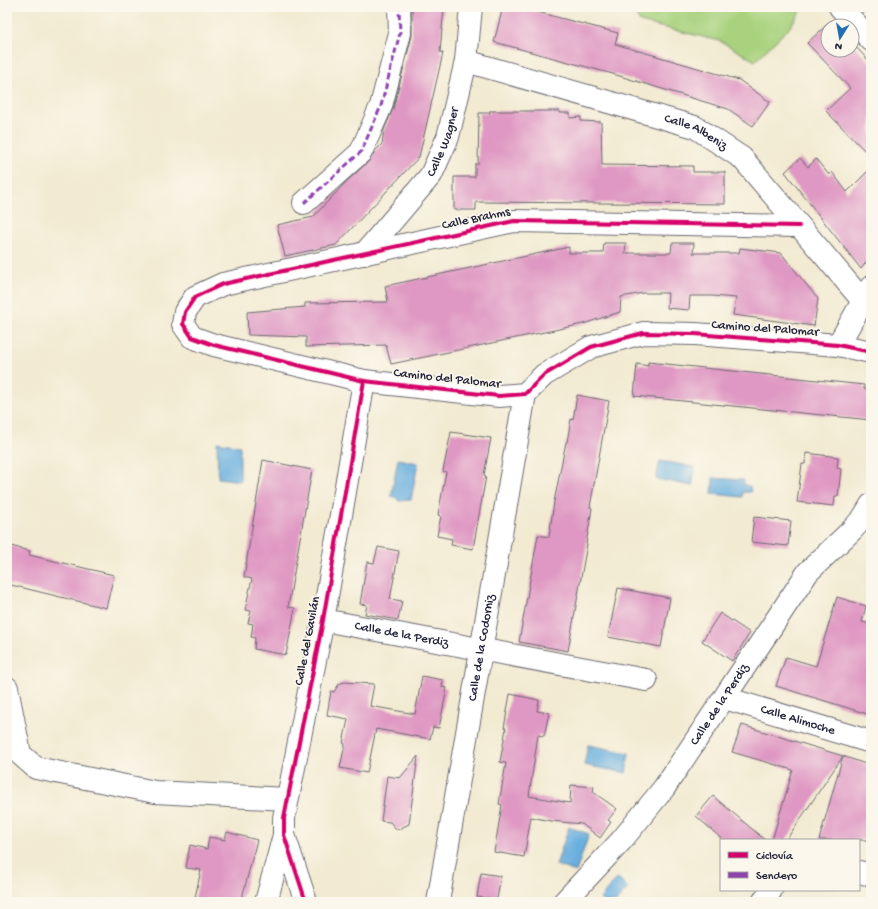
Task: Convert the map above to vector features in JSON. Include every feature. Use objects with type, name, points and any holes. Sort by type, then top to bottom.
[{"type":"street","points":[[304,203],[361,152],[382,106],[400,33],[399,7]]},
{"type":"street","name":"Calle Wagner","points":[[364,254],[431,175],[448,137],[466,61],[471,7]]},
{"type":"street","points":[[840,7],[871,40]]},
{"type":"street","name":"Calle Albeniz","points":[[466,61],[695,127],[742,158],[799,226],[867,294]]},
{"type":"street","name":"Calle Brahms","points":[[183,324],[184,312],[195,297],[223,284],[514,221],[799,226]]},
{"type":"street","points":[[838,345],[867,294]]},
{"type":"street","name":"Camino del Palomar","points":[[183,324],[192,337],[214,344],[364,381],[499,396],[525,394],[544,375],[591,347],[643,332],[695,334],[838,345],[871,352]]},
{"type":"street","name":"Calle del Gavilán","points":[[266,902],[284,835],[284,818],[287,799],[323,620],[364,381]]},
{"type":"street","name":"Calle de la Codorniz","points":[[438,902],[525,394]]},
{"type":"street","name":"Calle de la Perdiz","points":[[564,902],[621,841],[664,788],[808,572],[868,514]]},
{"type":"street","name":"Calle de la Perdiz","points":[[323,620],[646,680]]},
{"type":"street","points":[[7,688],[20,754],[36,768],[155,792],[287,799]]},
{"type":"street","name":"Calle Alimoche","points":[[725,698],[871,742]]},
{"type":"street","name":"Calle del Gavilán","points":[[284,835],[306,902]]},
{"type":"street","points":[[860,872],[871,875]]},
{"type":"street","points":[[763,902],[770,891]]},
{"type":"green space","points":[[630,7],[798,7],[801,10],[790,27],[755,61],[720,41],[640,22]]},
{"type":"water","points":[[217,442],[240,446],[240,481],[218,478]]},
{"type":"water","points":[[398,459],[418,463],[411,500],[399,501],[395,497],[391,496]]},
{"type":"water","points":[[660,461],[695,467],[692,486],[656,479]]},
{"type":"water","points":[[713,478],[744,480],[744,485],[750,486],[751,491],[743,492],[742,497],[712,494]]},
{"type":"water","points":[[588,745],[629,753],[626,773],[584,765]]},
{"type":"water","points":[[569,827],[589,834],[576,872],[556,865]]},
{"type":"water","points":[[617,878],[628,888],[616,902],[604,902],[600,899]]},
{"type":"building","points":[[412,7],[444,7],[440,52],[443,53],[419,157],[336,245],[285,256],[277,225],[313,217],[346,182],[369,161],[375,151],[382,144],[384,130],[393,109],[412,36]]},
{"type":"building","points":[[503,7],[518,7],[618,33],[615,44],[739,80],[770,102],[753,126],[728,109],[613,74],[494,42]]},
{"type":"building","points":[[820,31],[820,57],[807,43]]},
{"type":"building","points":[[860,51],[871,63],[871,157],[826,111],[850,88],[821,58],[860,58]]},
{"type":"building","points":[[489,111],[560,111],[560,113],[570,113],[570,118],[581,117],[581,121],[601,122],[602,165],[693,166],[693,172],[725,172],[725,204],[476,202],[476,210],[454,210],[454,177],[475,177],[475,164],[478,164],[479,113],[490,113]]},
{"type":"building","points":[[800,158],[808,167],[816,159],[829,175],[832,172],[847,192],[871,168],[871,256],[861,269],[785,172]]},
{"type":"building","points":[[604,243],[626,243],[625,253],[671,253],[672,243],[694,243],[693,253],[739,253],[740,248],[781,253],[818,299],[814,326],[733,315],[736,298],[690,296],[689,310],[667,308],[668,293],[643,293],[621,297],[620,312],[583,324],[391,364],[386,345],[306,347],[306,337],[248,335],[247,312],[305,307],[305,303],[388,302],[385,286],[569,247],[569,253],[603,253]]},
{"type":"building","points":[[648,362],[864,385],[864,389],[871,390],[871,420],[634,396],[637,364],[648,366]]},
{"type":"building","points":[[577,395],[609,401],[590,507],[592,508],[587,544],[568,651],[519,642],[538,535],[549,537],[554,502],[571,419],[573,420]]},
{"type":"building","points":[[451,432],[491,438],[473,549],[451,545],[452,539],[437,536],[441,516],[438,515],[446,472],[443,471]]},
{"type":"building","points":[[806,453],[838,457],[837,468],[841,469],[838,496],[835,496],[834,506],[797,502],[802,464],[805,464]]},
{"type":"building","points":[[263,460],[312,470],[288,607],[295,608],[286,655],[254,649],[255,638],[251,637],[253,624],[248,623],[251,611],[245,610],[252,579],[244,577]]},
{"type":"building","points":[[754,517],[791,521],[788,546],[751,542]]},
{"type":"building","points":[[7,545],[30,551],[29,555],[114,575],[106,608],[7,584]]},
{"type":"building","points":[[378,547],[399,551],[390,599],[402,601],[398,620],[365,614],[367,605],[360,604],[367,562],[374,563]]},
{"type":"building","points":[[618,588],[670,598],[661,647],[608,637]]},
{"type":"building","points":[[837,597],[866,606],[862,622],[871,624],[871,715],[776,686],[786,657],[816,666]]},
{"type":"building","points":[[720,613],[750,633],[732,661],[702,641]]},
{"type":"building","points":[[422,676],[443,680],[442,687],[447,688],[439,728],[433,727],[430,739],[376,729],[367,773],[340,768],[348,719],[327,715],[331,691],[334,692],[339,684],[344,682],[374,684],[370,706],[415,714]]},
{"type":"building","points":[[510,694],[539,700],[537,711],[549,713],[544,736],[538,735],[529,796],[570,803],[571,785],[594,787],[593,792],[617,809],[608,820],[611,822],[600,838],[582,824],[551,821],[531,817],[524,857],[494,852],[502,805],[499,804],[506,763],[500,762]]},
{"type":"building","points":[[742,725],[843,756],[787,839],[772,839],[793,770],[732,752]]},
{"type":"building","points":[[418,756],[409,824],[397,830],[390,822],[381,821],[387,776],[400,778]]},
{"type":"building","points":[[843,756],[871,766],[871,840],[819,839]]},
{"type":"building","points":[[713,796],[764,839],[722,839],[696,816]]},
{"type":"building","points":[[227,832],[257,840],[241,902],[194,902],[201,870],[186,868],[190,845],[207,849],[209,837],[225,840]]},
{"type":"building","points":[[481,873],[501,876],[497,899],[477,897]]},
{"type":"marked path","points":[[304,203],[361,152],[381,106],[400,33],[399,7]]},
{"type":"cycle path","points":[[799,226],[514,221],[223,284],[195,297],[185,312],[183,324],[192,337],[214,345],[364,381],[499,396],[525,394],[544,375],[591,347],[643,333],[695,334],[838,345],[871,352]]},
{"type":"cycle path","points":[[306,902],[284,835],[284,818],[323,620],[364,381]]}]
